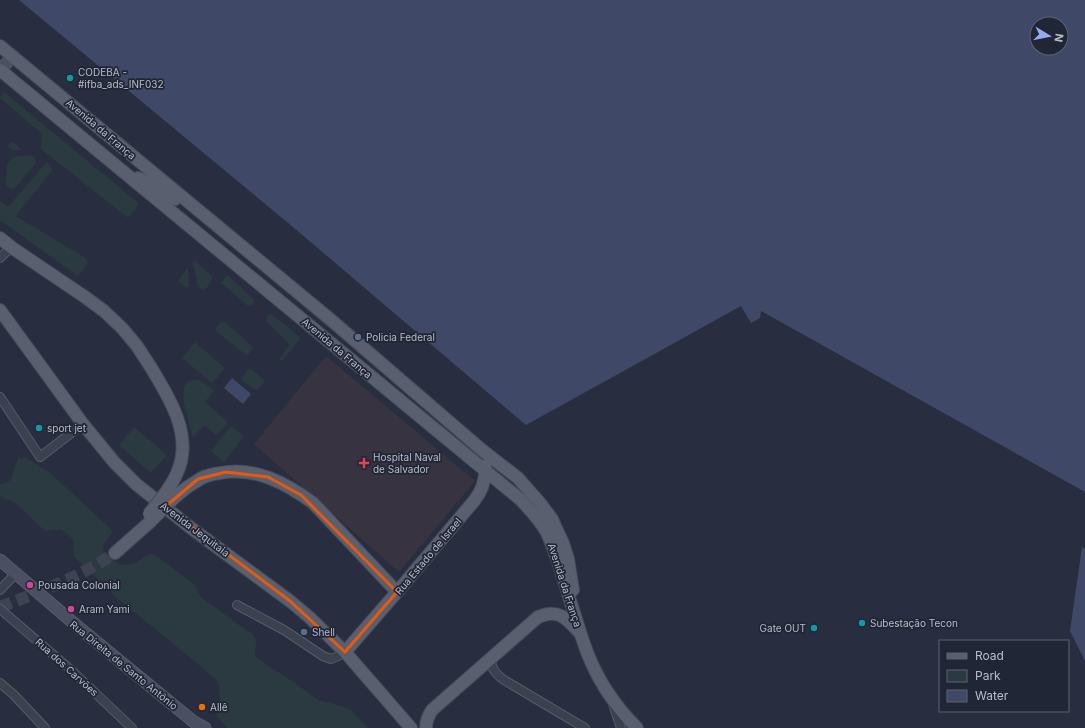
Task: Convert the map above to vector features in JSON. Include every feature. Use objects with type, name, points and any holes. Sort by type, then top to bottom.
[{"type":"main road","name":"Avenida da França","points":[[4,52],[200,211],[326,316],[482,450],[518,478],[552,519],[563,543],[568,559],[581,634]]},
{"type":"main road","name":"Avenida da França","points":[[0,70],[521,500],[535,514],[546,531],[557,558],[581,634]]},
{"type":"main road","points":[[129,175],[149,182],[184,205],[200,211]]},
{"type":"main road","points":[[0,238],[11,247],[85,296],[104,311],[122,328],[137,346],[166,393],[179,422],[182,436],[182,450],[176,476],[149,519]]},
{"type":"main road","name":"Avenida Jequitaia","points":[[0,310],[83,424],[114,462],[136,484],[191,528],[290,601],[309,617],[345,652],[411,728]]},
{"type":"main road","name":"Rua Estado de Israel","points":[[345,652],[398,592],[480,493],[486,471],[482,450]]},
{"type":"main road","points":[[115,554],[149,519],[183,489],[198,480],[211,475],[226,472],[242,472],[268,477],[288,486],[313,503],[398,592]]},
{"type":"main road","points":[[426,728],[426,721],[432,710],[538,617],[545,614],[556,613],[571,623],[581,634],[594,669],[610,697],[623,714],[636,727]]},
{"type":"street","points":[[0,70],[4,52]]},
{"type":"street","points":[[0,258],[11,247]]},
{"type":"street","points":[[0,398],[40,457],[83,424]]},
{"type":"street","name":"Rua Direita de Santo Antônio","points":[[0,560],[191,725],[205,728]]},
{"type":"street","points":[[0,590],[16,573]]},
{"type":"street","points":[[237,605],[284,630],[323,656],[331,659],[345,652]]},
{"type":"street","name":"Rua dos Carvões","points":[[0,609],[71,670],[132,728]]},
{"type":"street","points":[[491,659],[491,665],[494,672],[504,680],[585,728]]},
{"type":"street","points":[[0,683],[14,694],[45,728]]},
{"type":"street","points":[[610,697],[621,728]]},
{"type":"highlighted area","points":[[226,472],[268,477],[301,495],[397,592],[345,652],[290,601],[165,507],[198,479]]},
{"type":"shaded area","name":"Hospital Naval de Salvador","points":[[326,356],[475,481],[399,572],[254,444]]},
{"type":"green space","points":[[4,92],[137,202],[138,205],[129,217],[127,217],[41,149],[42,134],[0,98]]},
{"type":"green space","points":[[12,141],[22,150],[12,150],[8,146]]},
{"type":"green space","points":[[30,155],[35,158],[36,163],[15,188],[6,186],[7,165],[13,157]]},
{"type":"green space","points":[[47,163],[52,169],[51,172],[17,214],[17,217],[84,257],[88,262],[78,276],[0,220],[0,201],[8,207]]},
{"type":"green space","points":[[195,260],[212,276],[207,288],[203,290],[198,287],[193,262]]},
{"type":"green space","points":[[187,269],[189,286],[187,288],[178,281]]},
{"type":"green space","points":[[227,275],[254,299],[253,305],[248,306],[221,283]]},
{"type":"green space","points":[[269,314],[300,337],[282,361],[280,358],[289,343],[266,322]]},
{"type":"green space","points":[[223,321],[253,347],[247,356],[216,331],[215,329]]},
{"type":"green space","points":[[195,342],[225,368],[212,383],[182,358]]},
{"type":"green space","points":[[248,369],[251,369],[264,380],[257,391],[241,380]]},
{"type":"green space","points":[[198,379],[214,390],[205,402],[227,421],[227,424],[218,434],[215,434],[206,426],[203,426],[194,437],[192,435],[183,400],[184,387],[188,381]]},
{"type":"green space","points":[[231,426],[244,436],[224,462],[211,451]]},
{"type":"green space","points":[[134,427],[167,455],[151,473],[119,445]]},
{"type":"green space","points":[[24,457],[48,471],[112,530],[112,533],[104,544],[103,551],[120,565],[134,564],[149,554],[154,554],[194,584],[202,598],[253,635],[256,641],[255,657],[318,700],[351,710],[368,728],[227,728],[216,713],[220,699],[219,687],[216,679],[115,596],[74,557],[73,539],[61,529],[45,531],[15,503],[0,496],[0,484],[11,480],[18,459]]},
{"type":"water","points":[[19,0],[1085,0],[1085,492],[761,311],[760,318],[751,323],[741,306],[526,425],[293,227]]},
{"type":"water","points":[[232,378],[251,394],[243,404],[224,388]]},
{"type":"water","points":[[1082,547],[1085,549],[1085,661],[1070,631]]},
{"type":"tunnel","points":[[0,607],[74,577],[115,553]]},
{"type":"place","name":"CODEBA - #ifba_ads_INF032","points":[[70,78]]},
{"type":"place","name":"Policia Federal","points":[[358,337]]},
{"type":"place","name":"sport jet","points":[[39,428]]},
{"type":"place","name":"Hospital Naval de Salvador","points":[[364,463]]},
{"type":"place","name":"Pousada Colonial","points":[[30,585]]},
{"type":"place","name":"Aram Yami","points":[[71,609]]},
{"type":"place","name":"Subestação Tecon","points":[[862,623]]},
{"type":"place","name":"Gate OUT","points":[[814,628]]},
{"type":"place","name":"Shell","points":[[304,632]]},
{"type":"place","name":"Allê","points":[[202,707]]}]
